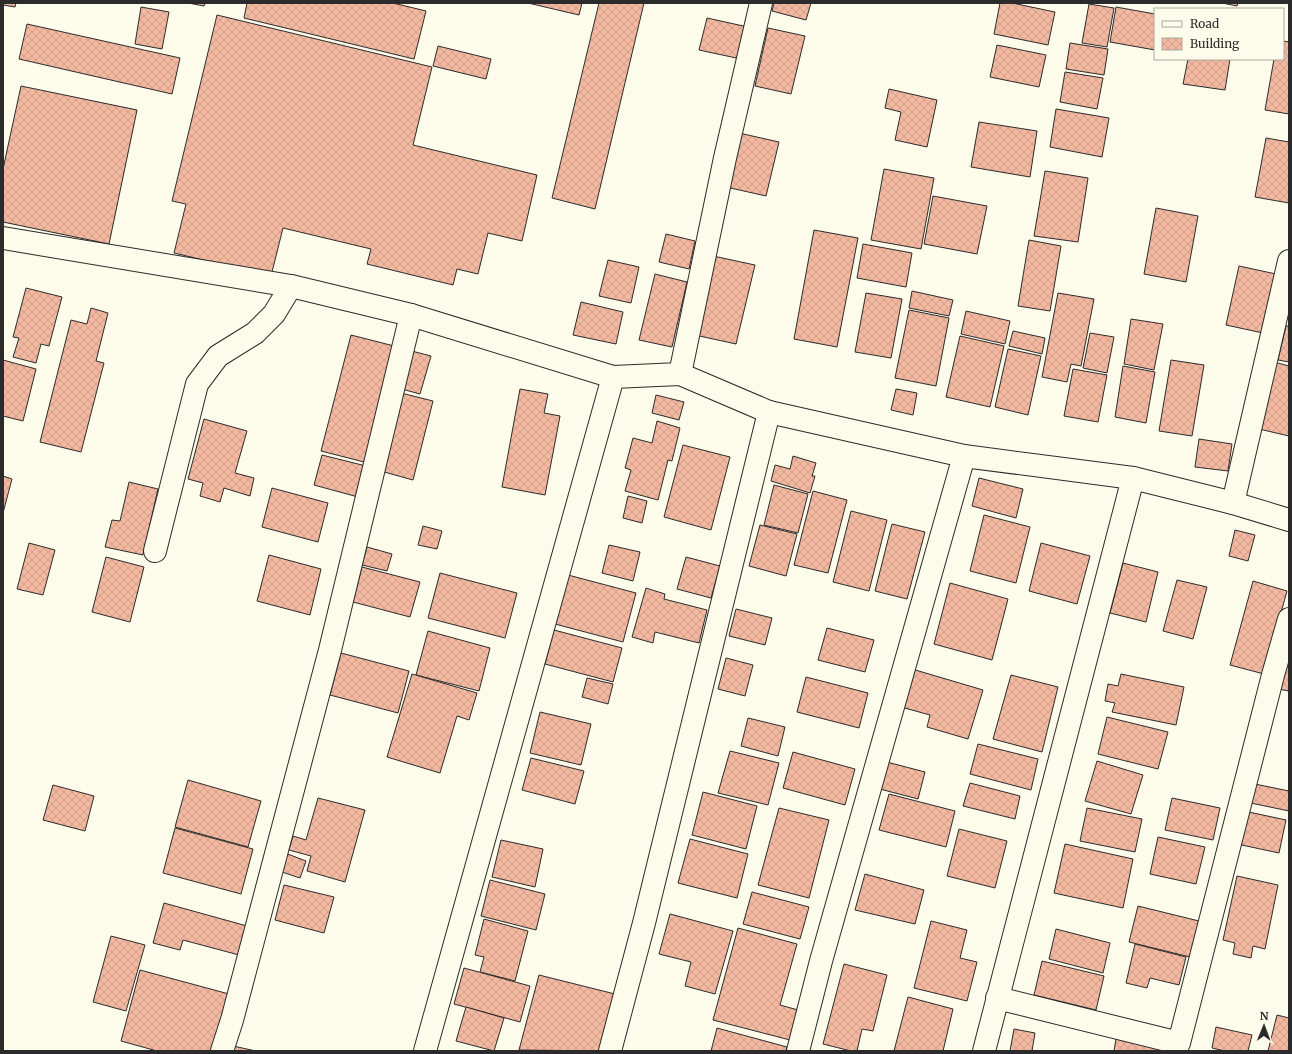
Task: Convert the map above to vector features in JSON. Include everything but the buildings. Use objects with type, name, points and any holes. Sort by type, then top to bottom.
[{"type":"street","points":[[680,374],[725,158],[761,3]]},
{"type":"street","points":[[3,238],[291,286],[411,315],[613,377],[680,374],[769,412],[964,456],[1133,478],[1289,520]]},
{"type":"street","points":[[1233,504],[1289,260]]},
{"type":"street","points":[[155,551],[197,384],[218,356],[255,333],[274,314],[291,286]]},
{"type":"street","points":[[222,1051],[234,1012],[330,650],[411,315]]},
{"type":"street","points":[[425,1051],[613,377]]},
{"type":"street","points":[[610,1051],[644,923],[769,412]]},
{"type":"street","points":[[798,1051],[823,953],[964,456]]},
{"type":"street","points":[[984,1051],[1133,478]]},
{"type":"street","points":[[998,998],[1179,1043],[1273,675],[1289,619]]}]
